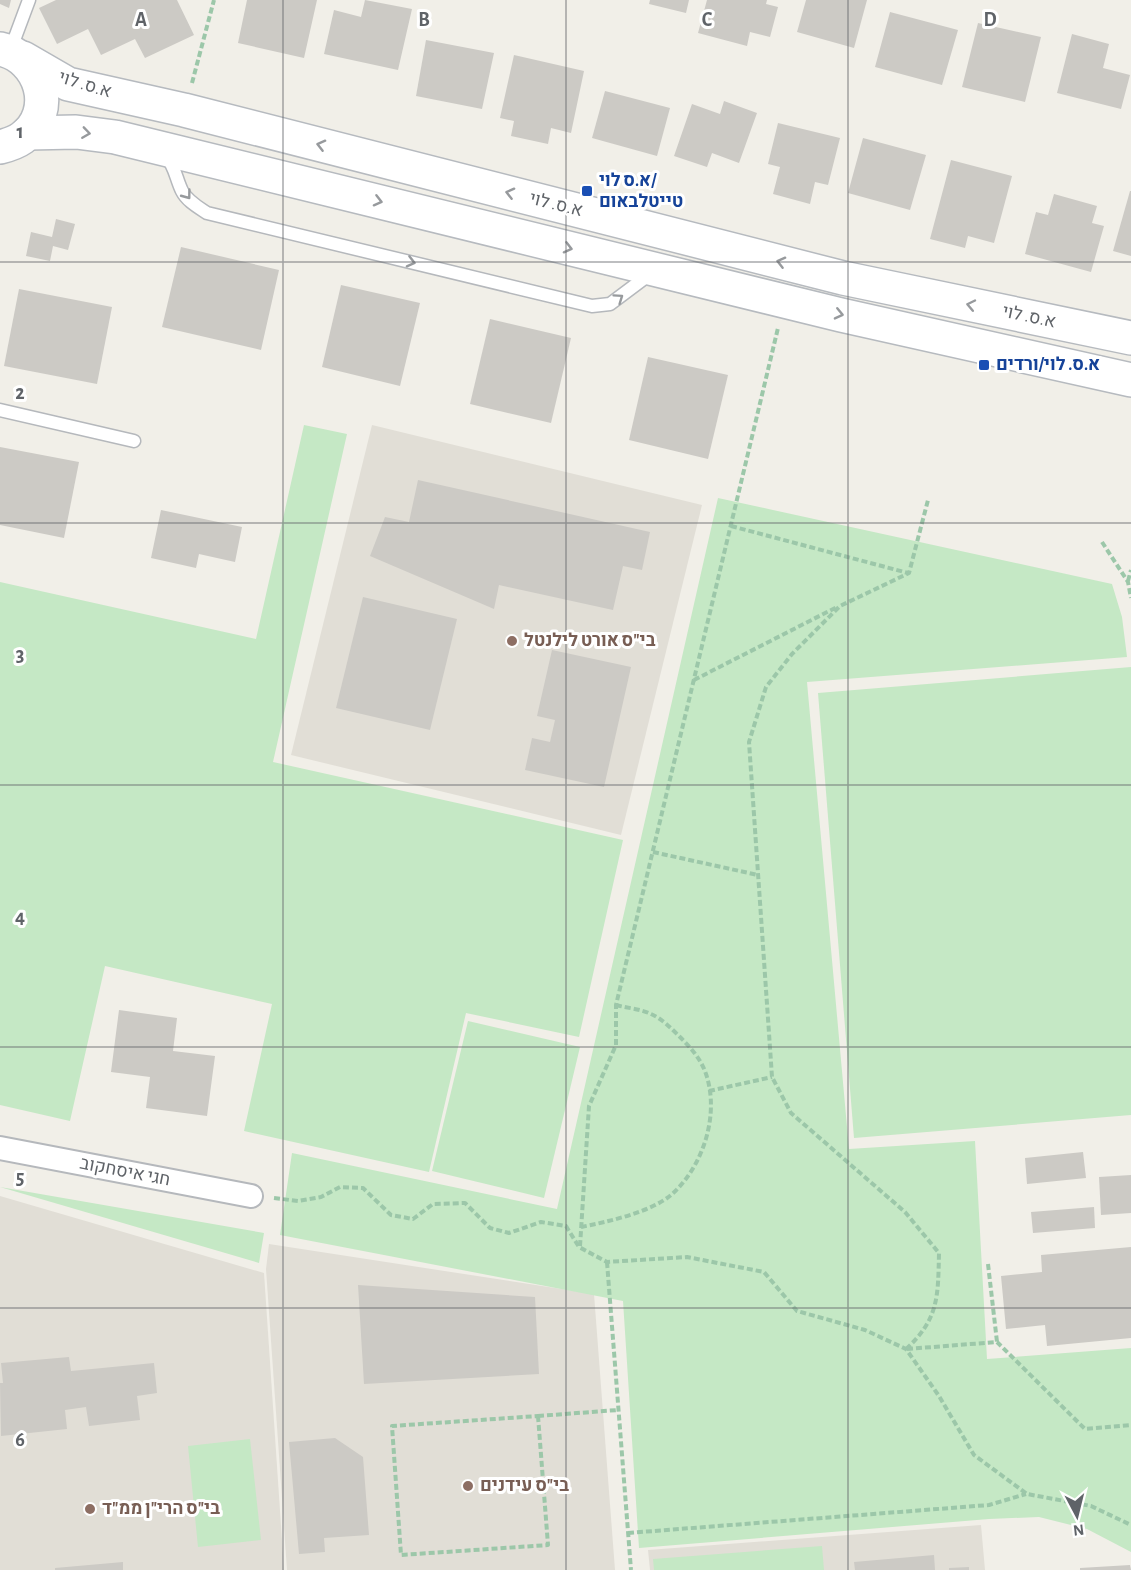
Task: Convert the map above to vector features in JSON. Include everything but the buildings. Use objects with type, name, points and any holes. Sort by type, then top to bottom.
[{"type":"main road","name":"א.ס. לוי","points":[[11,53],[68,84],[184,110],[843,278],[1131,338]]},
{"type":"main road","points":[[11,53],[34,70],[41,86],[42,103],[38,119],[14,140]]},
{"type":"main road","points":[[14,140],[76,132],[115,137],[785,301],[1131,380]]},
{"type":"street","name":"חגי איסחקוב","points":[[0,1148],[251,1196]]},
{"type":"lane","points":[[11,53],[28,0]]},
{"type":"lane","points":[[156,147],[170,161],[182,192],[189,201],[207,213],[592,306],[610,304],[656,269]]},
{"type":"lane","points":[[0,410],[134,441]]},
{"type":"path","points":[[184,110],[214,0]]},
{"type":"path","points":[[579,1247],[589,1106],[616,1045],[616,1005],[785,301]]},
{"type":"path","points":[[694,680],[909,573],[928,500]]},
{"type":"path","points":[[731,526],[909,573]]},
{"type":"path","points":[[1102,542],[1128,582],[1131,598]]},
{"type":"path","points":[[1128,582],[1131,570]]},
{"type":"path","points":[[840,606],[792,654],[766,687],[749,742],[772,1077],[791,1113],[905,1212],[939,1253],[934,1313],[921,1335],[906,1349]]},
{"type":"path","points":[[652,852],[758,874]]},
{"type":"path","points":[[581,1227],[617,1219],[669,1197],[683,1183],[698,1159],[709,1130],[711,1101],[706,1074],[695,1053],[675,1032],[652,1014],[616,1005]]},
{"type":"path","points":[[709,1091],[772,1077]]},
{"type":"path","points":[[251,1196],[298,1201],[321,1197],[340,1187],[363,1188],[391,1215],[413,1219],[433,1204],[465,1203],[490,1228],[508,1233],[542,1222],[566,1226],[579,1247],[606,1262],[687,1257],[764,1272],[797,1311],[865,1330],[906,1349],[997,1342]]},
{"type":"path","points":[[606,1262],[631,1570]]},
{"type":"path","points":[[988,1264],[997,1342],[1085,1429],[1131,1425]]},
{"type":"path","points":[[906,1349],[939,1396],[974,1455],[1027,1494],[1091,1506],[1131,1525]]},
{"type":"path","points":[[538,1416],[548,1545],[401,1555],[392,1426],[618,1410]]},
{"type":"path","points":[[628,1533],[989,1505],[1027,1494]]},
{"type":"shaded area","points":[[372,425],[702,505],[621,835],[291,755]]},
{"type":"shaded area","points":[[0,1196],[264,1273],[284,1570],[0,1570]]},
{"type":"shaded area","points":[[269,1244],[594,1294],[615,1570],[287,1570],[266,1269]]},
{"type":"shaded area","points":[[981,1525],[985,1570],[650,1570],[648,1550]]},
{"type":"green space","points":[[304,425],[347,434],[273,762],[623,840],[579,1037],[466,1013],[429,1172],[244,1131],[272,1004],[105,966],[70,1121],[0,1105],[0,582],[256,639]]},
{"type":"green space","points":[[718,498],[1112,584],[1122,617],[1127,657],[807,682],[849,1149],[975,1141],[987,1359],[1131,1348],[1131,1552],[1087,1529],[1039,1517],[989,1519],[639,1548],[623,1301],[280,1235],[292,1153],[557,1209]]},
{"type":"green space","points":[[1131,667],[1131,1115],[854,1138],[818,693]]},
{"type":"green space","points":[[468,1021],[580,1047],[544,1198],[432,1171]]},
{"type":"green space","points":[[0,1187],[264,1233],[259,1263]]},
{"type":"green space","points":[[250,1439],[261,1540],[198,1547],[188,1446]]},
{"type":"green space","points":[[822,1546],[824,1570],[654,1570],[653,1559]]},
{"type":"place","name":"א.ס לוי/ טייטלבאום","points":[[587,191]]},
{"type":"place","name":"א.ס. לוי/ורדים","points":[[984,365]]},
{"type":"place","name":"בי\"ס אורט לילנטל","points":[[512,641]]},
{"type":"place","name":"בי\"ס עידנים","points":[[468,1486]]},
{"type":"place","name":"בי\"ס הרי\"ן ממ\"ד","points":[[90,1509]]}]
